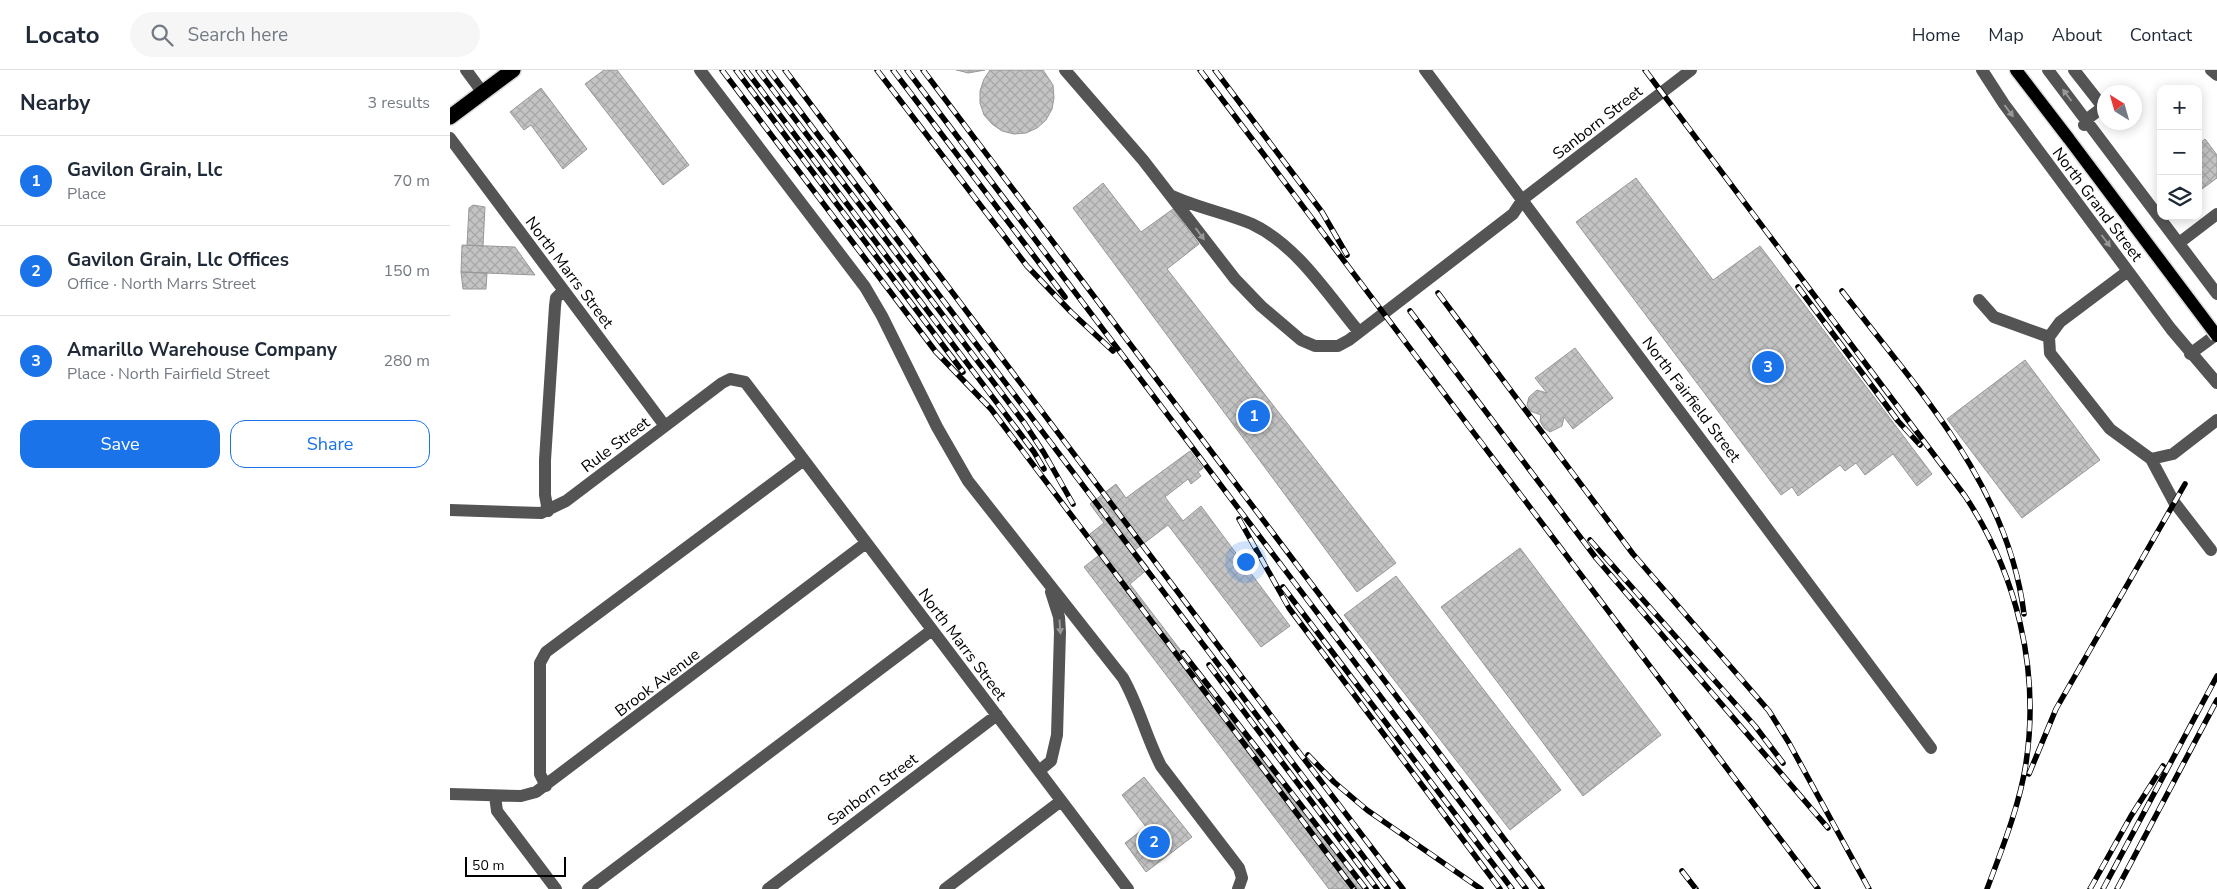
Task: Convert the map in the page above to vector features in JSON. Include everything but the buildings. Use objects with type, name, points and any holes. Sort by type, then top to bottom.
[{"type":"highway","points":[[450,118],[513,70]]},
{"type":"main road","name":"North Grand Street","points":[[2016,70],[2217,335]]},
{"type":"street","points":[[466,70],[483,92]]},
{"type":"street","points":[[700,70],[865,287],[882,316],[937,427],[968,481],[1122,678],[1135,699],[1161,766],[1239,868],[1242,878],[1238,889]]},
{"type":"street","name":"Sanborn Street","points":[[1065,70],[1143,160],[1235,279],[1261,306],[1301,340],[1315,346],[1338,346],[1359,332],[1513,214],[1523,199],[1691,70]]},
{"type":"street","name":"North Fairfield Street","points":[[1425,70],[1931,748]]},
{"type":"street","name":"North Grand Street","points":[[1982,70],[2004,104],[2128,272],[2190,354],[2217,383]]},
{"type":"street","points":[[2048,70],[2086,120]]},
{"type":"street","points":[[2074,70],[2103,107],[2083,123],[2086,130],[2099,138],[2217,294]]},
{"type":"street","points":[[2211,70],[2217,75]]},
{"type":"street","name":"North Marrs Street","points":[[450,138],[665,426]]},
{"type":"street","points":[[1170,195],[1200,208],[1253,224],[1282,243],[1304,266],[1359,332]]},
{"type":"street","points":[[2179,243],[2217,214]]},
{"type":"street","points":[[2128,272],[2060,322],[2049,337],[2050,353],[2110,429],[2151,459],[2174,502],[2211,550]]},
{"type":"street","points":[[548,511],[545,495],[547,410],[556,298],[563,291]]},
{"type":"street","points":[[1979,300],[1994,317],[2049,337]]},
{"type":"street","name":"North Grand Street","points":[[2190,354],[2217,335]]},
{"type":"street","name":"Rule Street","points":[[450,510],[532,513],[548,511],[566,501],[730,379],[745,382],[773,418]]},
{"type":"street","name":"North Marrs Street","points":[[773,418],[1127,889]]},
{"type":"street","points":[[2151,459],[2173,454],[2217,420]]},
{"type":"street","points":[[546,786],[540,774],[540,663],[546,652],[804,460]]},
{"type":"street","name":"Brook Avenue","points":[[450,794],[529,795],[546,786],[866,543]]},
{"type":"street","points":[[1038,771],[1051,761],[1057,734],[1059,617],[1046,580]]},
{"type":"street","points":[[588,889],[932,630]]},
{"type":"street","name":"Sanborn Street","points":[[768,889],[997,715]]},
{"type":"street","points":[[495,796],[497,811],[556,889]]},
{"type":"street","points":[[945,889],[1061,802]]},
{"type":"railway","points":[[722,70],[936,352],[991,409],[1354,889]]},
{"type":"railway","points":[[736,70],[963,372]]},
{"type":"railway","points":[[746,70],[1034,452],[1044,469]]},
{"type":"railway","points":[[758,70],[1025,424],[1073,504]]},
{"type":"railway","points":[[769,70],[1388,889]]},
{"type":"railway","points":[[785,70],[1247,684]]},
{"type":"railway","points":[[877,70],[1027,266],[1071,312],[1113,351]]},
{"type":"railway","points":[[893,70],[1065,297]]},
{"type":"railway","points":[[907,70],[1526,889]]},
{"type":"railway","points":[[923,70],[1542,889]]},
{"type":"railway","points":[[1200,70],[1818,889]]},
{"type":"railway","points":[[1215,70],[1322,212],[1347,255]]},
{"type":"railway","points":[[1645,70],[1965,496],[1983,526],[1998,558],[2011,590],[2027,658],[2030,728],[2026,763],[2019,794],[2010,826],[1987,889]]},
{"type":"railway","points":[[1798,287],[1898,421],[1920,445]]},
{"type":"railway","points":[[1842,291],[1929,403],[1956,441],[1979,481],[2000,523],[2015,567],[2024,614]]},
{"type":"railway","points":[[1438,293],[1633,554],[1769,711],[1789,743],[1869,889]]},
{"type":"railway","points":[[1410,311],[1596,558],[1828,828]]},
{"type":"railway","points":[[2029,774],[2056,709],[2185,484]]},
{"type":"railway","points":[[1239,519],[1289,608],[1500,889]]},
{"type":"railway","points":[[1590,540],[1755,726],[1783,763]]},
{"type":"railway","points":[[1283,587],[1512,889]]},
{"type":"railway","points":[[1183,653],[1366,889]]},
{"type":"railway","points":[[1209,665],[1377,889]]},
{"type":"railway","points":[[2103,889],[2217,676]]},
{"type":"railway","points":[[1244,680],[1403,889]]},
{"type":"railway","points":[[2117,889],[2217,700]]},
{"type":"railway","points":[[1308,755],[1334,782],[1367,810],[1481,889]]},
{"type":"railway","points":[[2090,889],[2131,816],[2163,766]]},
{"type":"railway","points":[[1682,871],[1696,889]]},
{"type":"place","name":"Amarillo Warehouse Company","points":[[1768,367]]},
{"type":"place","name":"Gavilon Grain, Llc","points":[[1254,416]]},
{"type":"place","name":"Gavilon Grain, Llc Offices","points":[[1154,842]]}]
